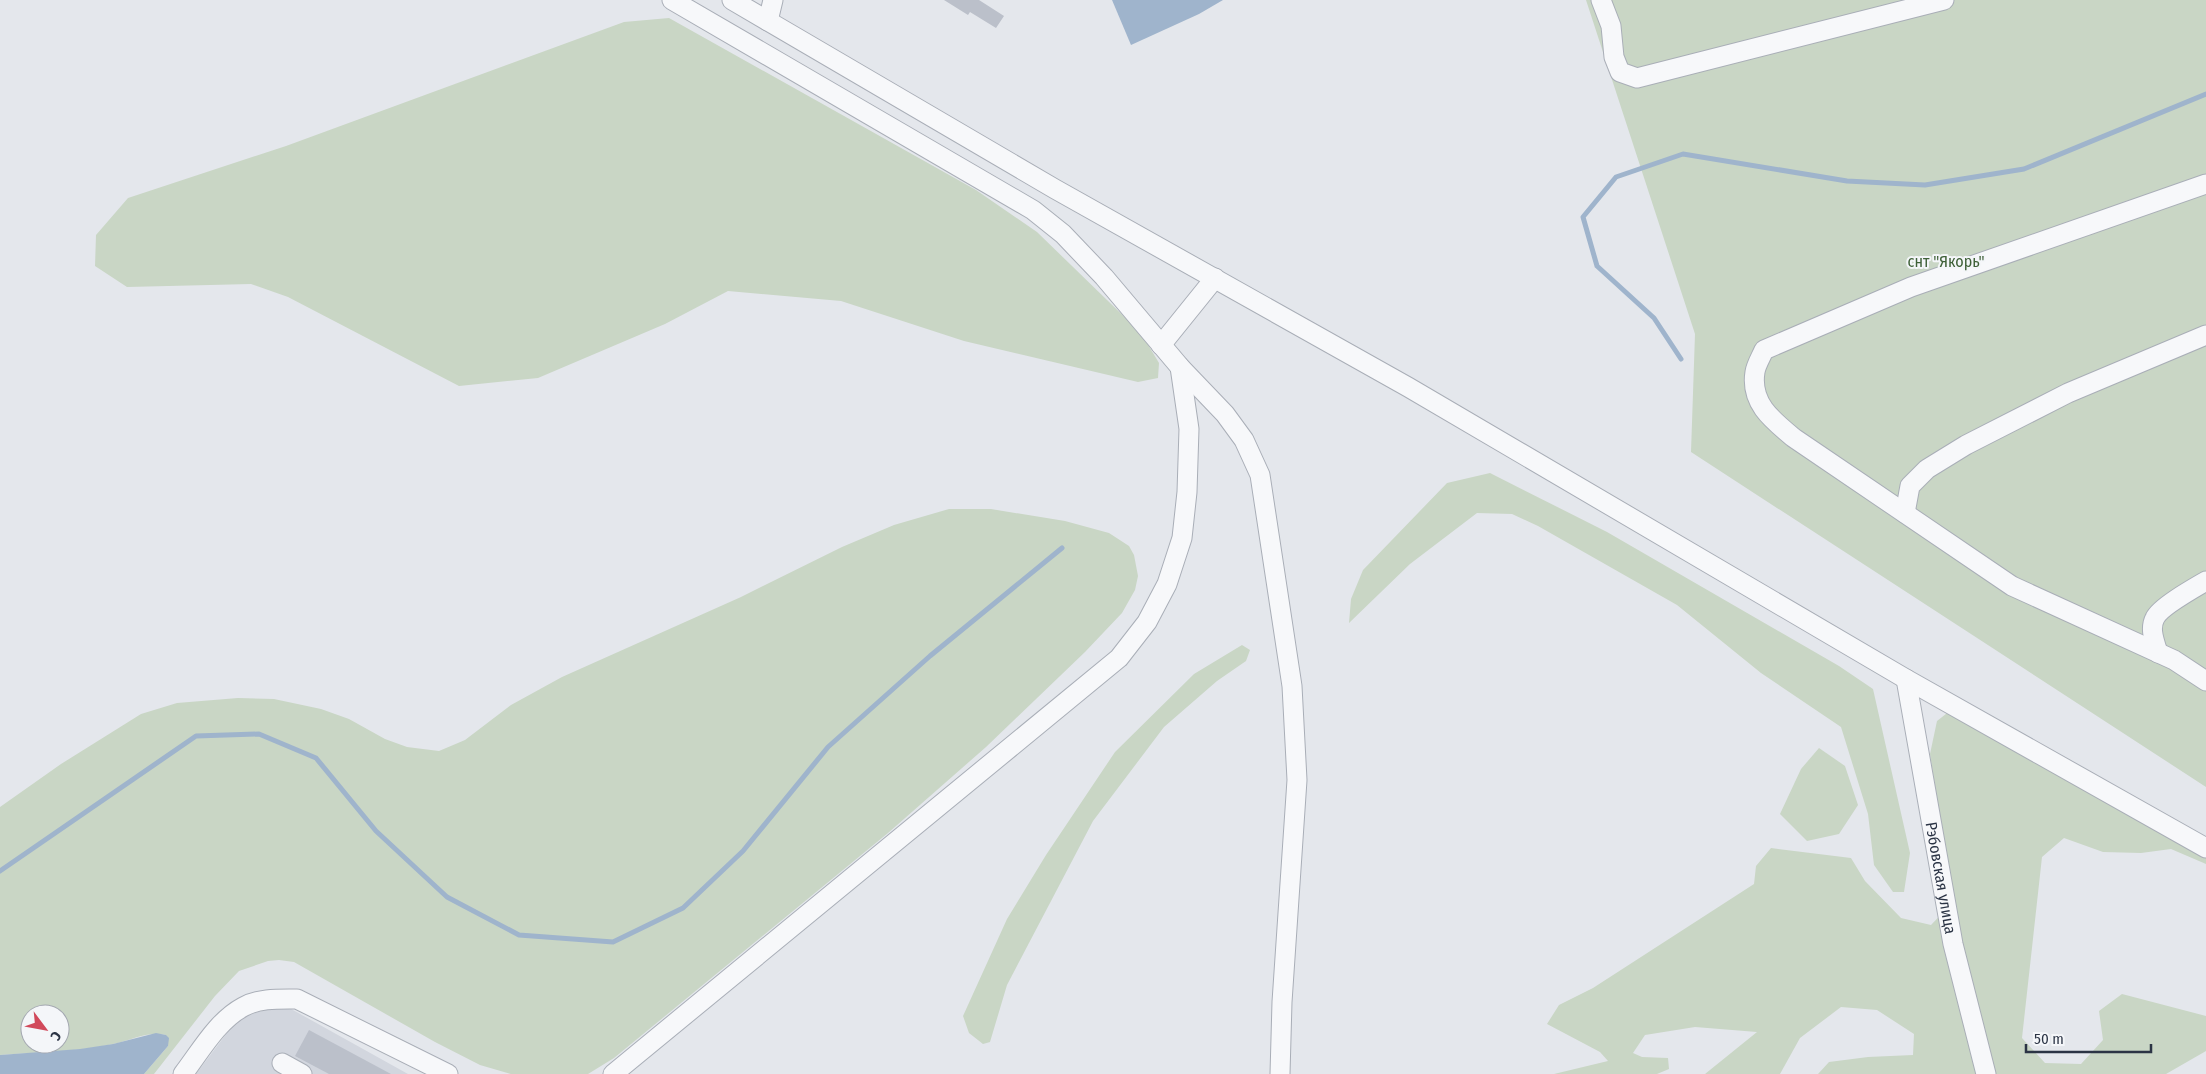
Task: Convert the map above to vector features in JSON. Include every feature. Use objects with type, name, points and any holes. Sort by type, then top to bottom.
[{"type":"street","points":[[672,0],[1033,210],[1063,234],[1104,276],[1180,367],[1225,414],[1244,440],[1260,476],[1269,525],[1292,686],[1297,780],[1282,1002],[1280,1074]]},
{"type":"street","points":[[732,0],[1054,189],[1408,387],[1906,680],[2206,848]]},
{"type":"street","points":[[768,21],[773,0]]},
{"type":"street","points":[[1601,0],[1611,26],[1614,56],[1620,72],[1637,78],[1944,0]]},
{"type":"street","points":[[2206,184],[1911,287],[1764,350],[1755,370],[1755,396],[1772,419],[1794,438],[2012,586],[2174,660],[2206,682]]},
{"type":"street","points":[[1161,345],[1215,278]]},
{"type":"street","points":[[1905,513],[1910,486],[1927,469],[1966,445],[2068,393],[2206,336]]},
{"type":"street","points":[[613,1074],[1119,658],[1147,622],[1167,584],[1182,538],[1187,492],[1189,429],[1180,367]]},
{"type":"street","points":[[2158,653],[2152,631],[2155,617],[2180,596],[2206,581]]},
{"type":"street","name":"Рэбовская улица","points":[[1906,680],[1954,944],[1986,1074]]},
{"type":"street","points":[[183,1074],[222,1023],[243,1007],[271,999],[297,999],[448,1074]]},
{"type":"street","points":[[282,1063],[302,1074]]},
{"type":"shaded area","points":[[284,1005],[408,1074],[196,1074],[230,1029],[244,1016]]},
{"type":"green space","name":"снт \"Якорь\"","points":[[1586,0],[2206,0],[2206,787],[1691,452],[1695,334]]},
{"type":"green space","points":[[669,18],[976,190],[1037,232],[1141,333],[1159,363],[1158,378],[1138,382],[964,341],[841,301],[728,291],[665,324],[538,378],[459,386],[288,297],[251,284],[127,287],[95,266],[96,235],[128,198],[286,146],[624,22]]},
{"type":"green space","points":[[1490,473],[1607,532],[1839,666],[1873,689],[1910,853],[1904,892],[1893,892],[1874,865],[1868,814],[1841,727],[1761,673],[1677,605],[1538,526],[1512,514],[1477,513],[1410,564],[1349,623],[1351,599],[1363,570],[1447,483]]},
{"type":"green space","points":[[949,509],[991,509],[1065,521],[1109,533],[1129,546],[1134,555],[1138,576],[1135,590],[1122,613],[1085,652],[986,747],[888,833],[614,1058],[588,1074],[511,1074],[480,1065],[435,1042],[294,962],[279,960],[268,961],[239,971],[215,996],[154,1074],[144,1074],[168,1046],[166,1035],[152,1034],[113,1044],[70,1050],[70,1004],[20,1004],[20,1054],[0,1055],[0,807],[61,764],[141,714],[177,703],[238,698],[274,699],[321,709],[349,719],[385,739],[407,747],[439,751],[465,740],[511,705],[562,677],[741,597],[842,547],[894,525]]},
{"type":"green space","points":[[1242,645],[1250,650],[1246,661],[1217,681],[1164,727],[1093,821],[1007,985],[990,1042],[983,1044],[969,1033],[963,1016],[1007,919],[1046,855],[1115,752],[1194,674]]},
{"type":"green space","points":[[1951,710],[2206,854],[2206,864],[2171,849],[2141,853],[2103,852],[2064,838],[2042,857],[2022,1038],[2045,1063],[2081,1064],[2103,1040],[2099,1011],[2122,994],[2206,1016],[2206,1051],[2166,1074],[1818,1074],[1829,1062],[1868,1057],[1913,1055],[1914,1034],[1877,1010],[1841,1007],[1800,1038],[1780,1074],[1705,1074],[1757,1032],[1695,1027],[1645,1035],[1633,1053],[1642,1057],[1668,1058],[1669,1069],[1657,1074],[1554,1074],[1608,1061],[1600,1052],[1547,1024],[1559,1005],[1593,988],[1754,884],[1756,866],[1771,848],[1851,858],[1865,881],[1901,918],[1931,925],[1953,902],[1930,754],[1937,721]]},
{"type":"green space","points":[[1819,748],[1845,766],[1858,805],[1839,834],[1807,841],[1780,814],[1801,769]]},
{"type":"water","points":[[1112,0],[1223,0],[1199,14],[1131,45]]},
{"type":"water","points":[[156,1033],[166,1035],[169,1038],[168,1046],[144,1074],[0,1074],[0,1055],[70,1054],[70,1050],[113,1044]]},
{"type":"building","points":[[944,0],[979,0],[1004,16],[996,28],[970,12],[968,15]]},
{"type":"building","points":[[309,1030],[391,1074],[329,1074],[295,1056]]},
{"type":"waterway","points":[[1681,359],[1654,318],[1597,266],[1583,217],[1616,177],[1683,154],[1847,181],[1925,185],[2024,169],[2206,94]]},
{"type":"waterway","points":[[0,871],[196,736],[259,734],[316,758],[376,831],[447,897],[519,935],[613,942],[683,908],[743,851],[828,747],[930,656],[1062,548]]}]
